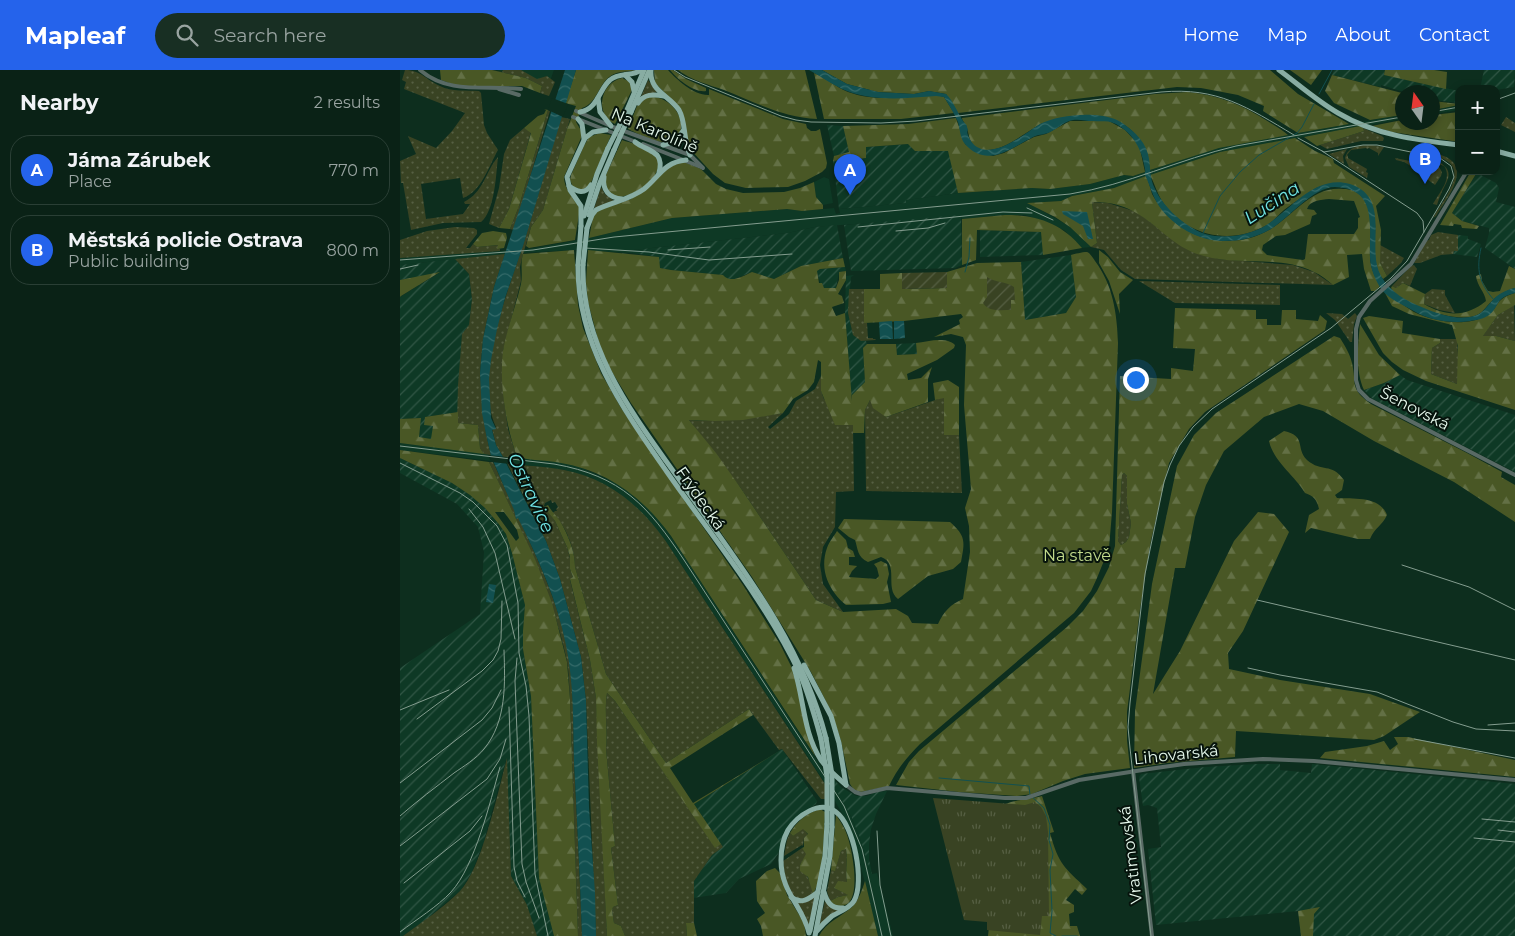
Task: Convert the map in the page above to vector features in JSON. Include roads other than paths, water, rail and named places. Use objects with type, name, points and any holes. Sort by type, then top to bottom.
[{"type":"main road","points":[[578,111],[589,109],[610,80],[617,76],[643,70]]},
{"type":"main road","points":[[629,111],[633,94],[643,70]]},
{"type":"main road","points":[[650,70],[652,83],[680,112],[683,119],[686,145],[690,155]]},
{"type":"main road","points":[[568,186],[578,192],[589,188],[611,149],[650,70]]},
{"type":"main road","points":[[1279,70],[1337,112],[1367,127],[1401,137],[1455,144]]},
{"type":"main road","points":[[625,75],[632,82],[633,94]]},
{"type":"main road","points":[[629,111],[643,98],[654,95],[664,96]]},
{"type":"main road","points":[[598,98],[600,112],[611,126]]},
{"type":"main road","points":[[575,118],[582,124],[584,139]]},
{"type":"main road","points":[[584,225],[581,206],[568,186],[568,174],[584,139],[593,132],[606,130]]},
{"type":"main road","points":[[663,145],[676,141],[683,131]]},
{"type":"main road","points":[[635,142],[652,150],[657,155],[660,163],[659,174]]},
{"type":"main road","points":[[611,149],[604,180],[605,191],[613,198],[626,199]]},
{"type":"main road","points":[[1500,152],[1515,156]]},
{"type":"main road","points":[[584,225],[596,210],[626,199],[645,188],[673,162],[686,160]]},
{"type":"main road","points":[[584,225],[607,164]]},
{"type":"main road","points":[[584,225],[597,174]]},
{"type":"main road","name":"Frýdecká","points":[[584,225],[580,265],[585,300],[594,338],[617,387],[650,439],[749,579],[783,636],[801,676],[823,739]]},
{"type":"main road","points":[[783,636],[795,670],[811,739],[826,767],[846,786]]},
{"type":"main road","points":[[783,636],[811,677],[829,711],[839,744],[846,786]]},
{"type":"main road","points":[[823,739],[827,776],[827,824],[821,891],[831,906],[846,908]]},
{"type":"main road","points":[[812,934],[830,856],[832,828],[832,775],[823,739]]},
{"type":"main road","points":[[819,808],[829,808],[837,813],[844,822],[851,838],[856,855],[857,890],[854,902],[830,918],[812,934],[789,894],[781,864],[782,847],[786,834],[806,812],[819,808]]},
{"type":"main road","points":[[789,894],[796,900],[803,902],[821,891]]},
{"type":"street","points":[[420,70],[435,81],[451,86],[521,89]]},
{"type":"street","points":[[495,88],[519,95]]},
{"type":"street","name":"Na Karolíně","points":[[575,118],[703,168],[690,155],[611,126],[578,111]]},
{"type":"street","name":"Šenovská","points":[[1465,175],[1413,260],[1363,310],[1356,329],[1356,380],[1359,390],[1365,396],[1515,475]]},
{"type":"street","name":"Lihovarská","points":[[846,786],[861,794],[887,788],[1012,799],[1030,797],[1079,780],[1133,771],[1184,764],[1282,759],[1515,780]]},
{"type":"street","name":"Vratimovská","points":[[1133,771],[1152,936]]},
{"type":"water","points":[[565,70],[576,70],[523,246],[505,298],[497,329],[489,379],[491,418],[496,429],[492,430],[496,445],[546,541],[560,579],[581,657],[586,701],[589,807],[596,936],[582,936],[573,704],[566,645],[558,612],[546,580],[533,548],[518,518],[516,519],[491,456],[482,413],[480,373],[483,339],[494,287]]},
{"type":"water","points":[[809,70],[822,70],[847,84],[878,92],[914,94],[929,91],[946,94],[963,122],[967,125],[969,138],[976,146],[985,150],[1010,143],[1040,124],[1057,118],[1100,115],[1117,120],[1127,126],[1143,143],[1148,154],[1153,185],[1159,197],[1188,226],[1197,231],[1215,236],[1249,233],[1268,224],[1315,188],[1338,182],[1350,184],[1363,191],[1371,200],[1376,225],[1375,252],[1377,265],[1385,282],[1399,295],[1435,312],[1461,318],[1478,315],[1494,298],[1506,291],[1515,288],[1515,293],[1504,297],[1493,311],[1482,318],[1455,322],[1432,319],[1396,302],[1380,287],[1370,261],[1370,222],[1368,211],[1365,202],[1358,194],[1349,189],[1335,187],[1326,188],[1318,192],[1276,225],[1258,235],[1223,241],[1204,238],[1186,231],[1164,213],[1152,192],[1145,174],[1142,155],[1136,143],[1128,133],[1116,124],[1072,120],[1050,132],[1033,137],[1008,151],[990,156],[982,155],[973,151],[963,142],[958,122],[944,97],[869,97],[842,89]]},
{"type":"water","points":[[1062,211],[1087,212],[1093,239],[1088,239],[1083,226],[1063,214]]},
{"type":"water","points":[[892,321],[893,339],[880,339],[879,322]]},
{"type":"water","points":[[894,321],[904,321],[905,338],[894,339]]},
{"type":"water","points":[[489,584],[496,585],[493,603],[486,602]]},
{"type":"waterway","points":[[1319,94],[1332,70]]},
{"type":"waterway","points":[[1203,233],[1220,196],[1240,172],[1259,155],[1297,133],[1314,104]]},
{"type":"waterway","points":[[965,272],[969,257],[970,238]]},
{"type":"waterway","points":[[1481,248],[1480,276],[1485,288],[1494,300]]},
{"type":"waterway","points":[[939,778],[1029,786],[1030,795],[1044,808],[1050,825],[1049,840],[1053,854],[1050,870],[1052,911],[1050,933],[1056,936]]},
{"type":"waterway","points":[[1062,936],[1077,936]]},
{"type":"tram line","points":[[674,70],[685,77],[781,116],[811,122],[881,123],[916,121],[1181,91],[1216,96],[1231,101],[1294,135]]},
{"type":"tram line","points":[[1151,936],[1128,727],[1145,574],[1164,482],[1170,465],[1179,446],[1193,427],[1212,409],[1331,328],[1391,278],[1407,261],[1454,177],[1451,166],[1440,158],[1377,145],[1363,145],[1324,152],[1298,138]]},
{"type":"tram line","points":[[1322,151],[1417,213],[1423,221],[1424,232]]},
{"type":"railway","points":[[1500,99],[1515,93]]},
{"type":"railway","points":[[1440,111],[1455,108]]},
{"type":"railway","points":[[400,260],[533,250],[614,237],[1070,194],[1112,185],[1215,151],[1236,146],[1395,118]]},
{"type":"railway","points":[[1027,208],[1053,220]]},
{"type":"railway","points":[[858,227],[1003,212],[1032,213]]},
{"type":"railway","points":[[896,231],[928,228],[945,223]]},
{"type":"railway","points":[[668,250],[710,247]]},
{"type":"railway","points":[[585,248],[649,252],[709,260],[792,254]]},
{"type":"railway","points":[[400,269],[418,265]]},
{"type":"railway","points":[[400,446],[554,464],[578,469],[616,485],[645,509],[684,560],[844,806],[862,849],[882,936]]},
{"type":"railway","points":[[400,463],[460,493],[473,502],[497,526],[507,545],[518,603],[519,653],[526,686],[529,716],[535,874],[548,936]]},
{"type":"railway","points":[[469,509],[483,527],[495,553],[515,639]]},
{"type":"railway","points":[[1402,565],[1469,587],[1515,610]]},
{"type":"railway","points":[[1257,600],[1515,660]]},
{"type":"railway","points":[[417,719],[482,671],[493,660],[501,639],[502,601]]},
{"type":"railway","points":[[400,816],[470,762],[484,749],[492,738],[501,714],[503,701],[504,650]]},
{"type":"railway","points":[[517,658],[515,681],[522,864],[526,882],[539,918]]},
{"type":"railway","points":[[1248,668],[1377,692],[1476,729],[1515,731]]},
{"type":"railway","points":[[400,710],[449,690]]},
{"type":"railway","points":[[400,783],[482,720],[492,708],[501,690]]},
{"type":"railway","points":[[509,707],[514,867],[517,881],[525,897]]},
{"type":"railway","points":[[1488,725],[1515,723]]},
{"type":"railway","points":[[400,846],[487,779],[500,759],[506,739]]},
{"type":"railway","points":[[1414,739],[1515,758]]},
{"type":"railway","points":[[400,932],[440,903],[460,881],[481,833],[500,767]]},
{"type":"railway","points":[[404,883],[470,831],[482,816]]},
{"type":"railway","points":[[1482,819],[1515,822]]},
{"type":"railway","points":[[1498,830],[1515,832]]},
{"type":"railway","points":[[877,831],[880,885],[891,936]]},
{"type":"railway","points":[[1474,838],[1515,842]]},
{"type":"place","name":"Městská policie Ostrava","points":[[1425,184]]},
{"type":"place","name":"Jáma Zárubek","points":[[850,195]]},
{"type":"water label","name":"Lučina","points":[[1272,203]]},
{"type":"water label","name":"Ostravice","points":[[531,493]]},
{"type":"park label","name":"Na stavě","points":[[1077,555]]}]
